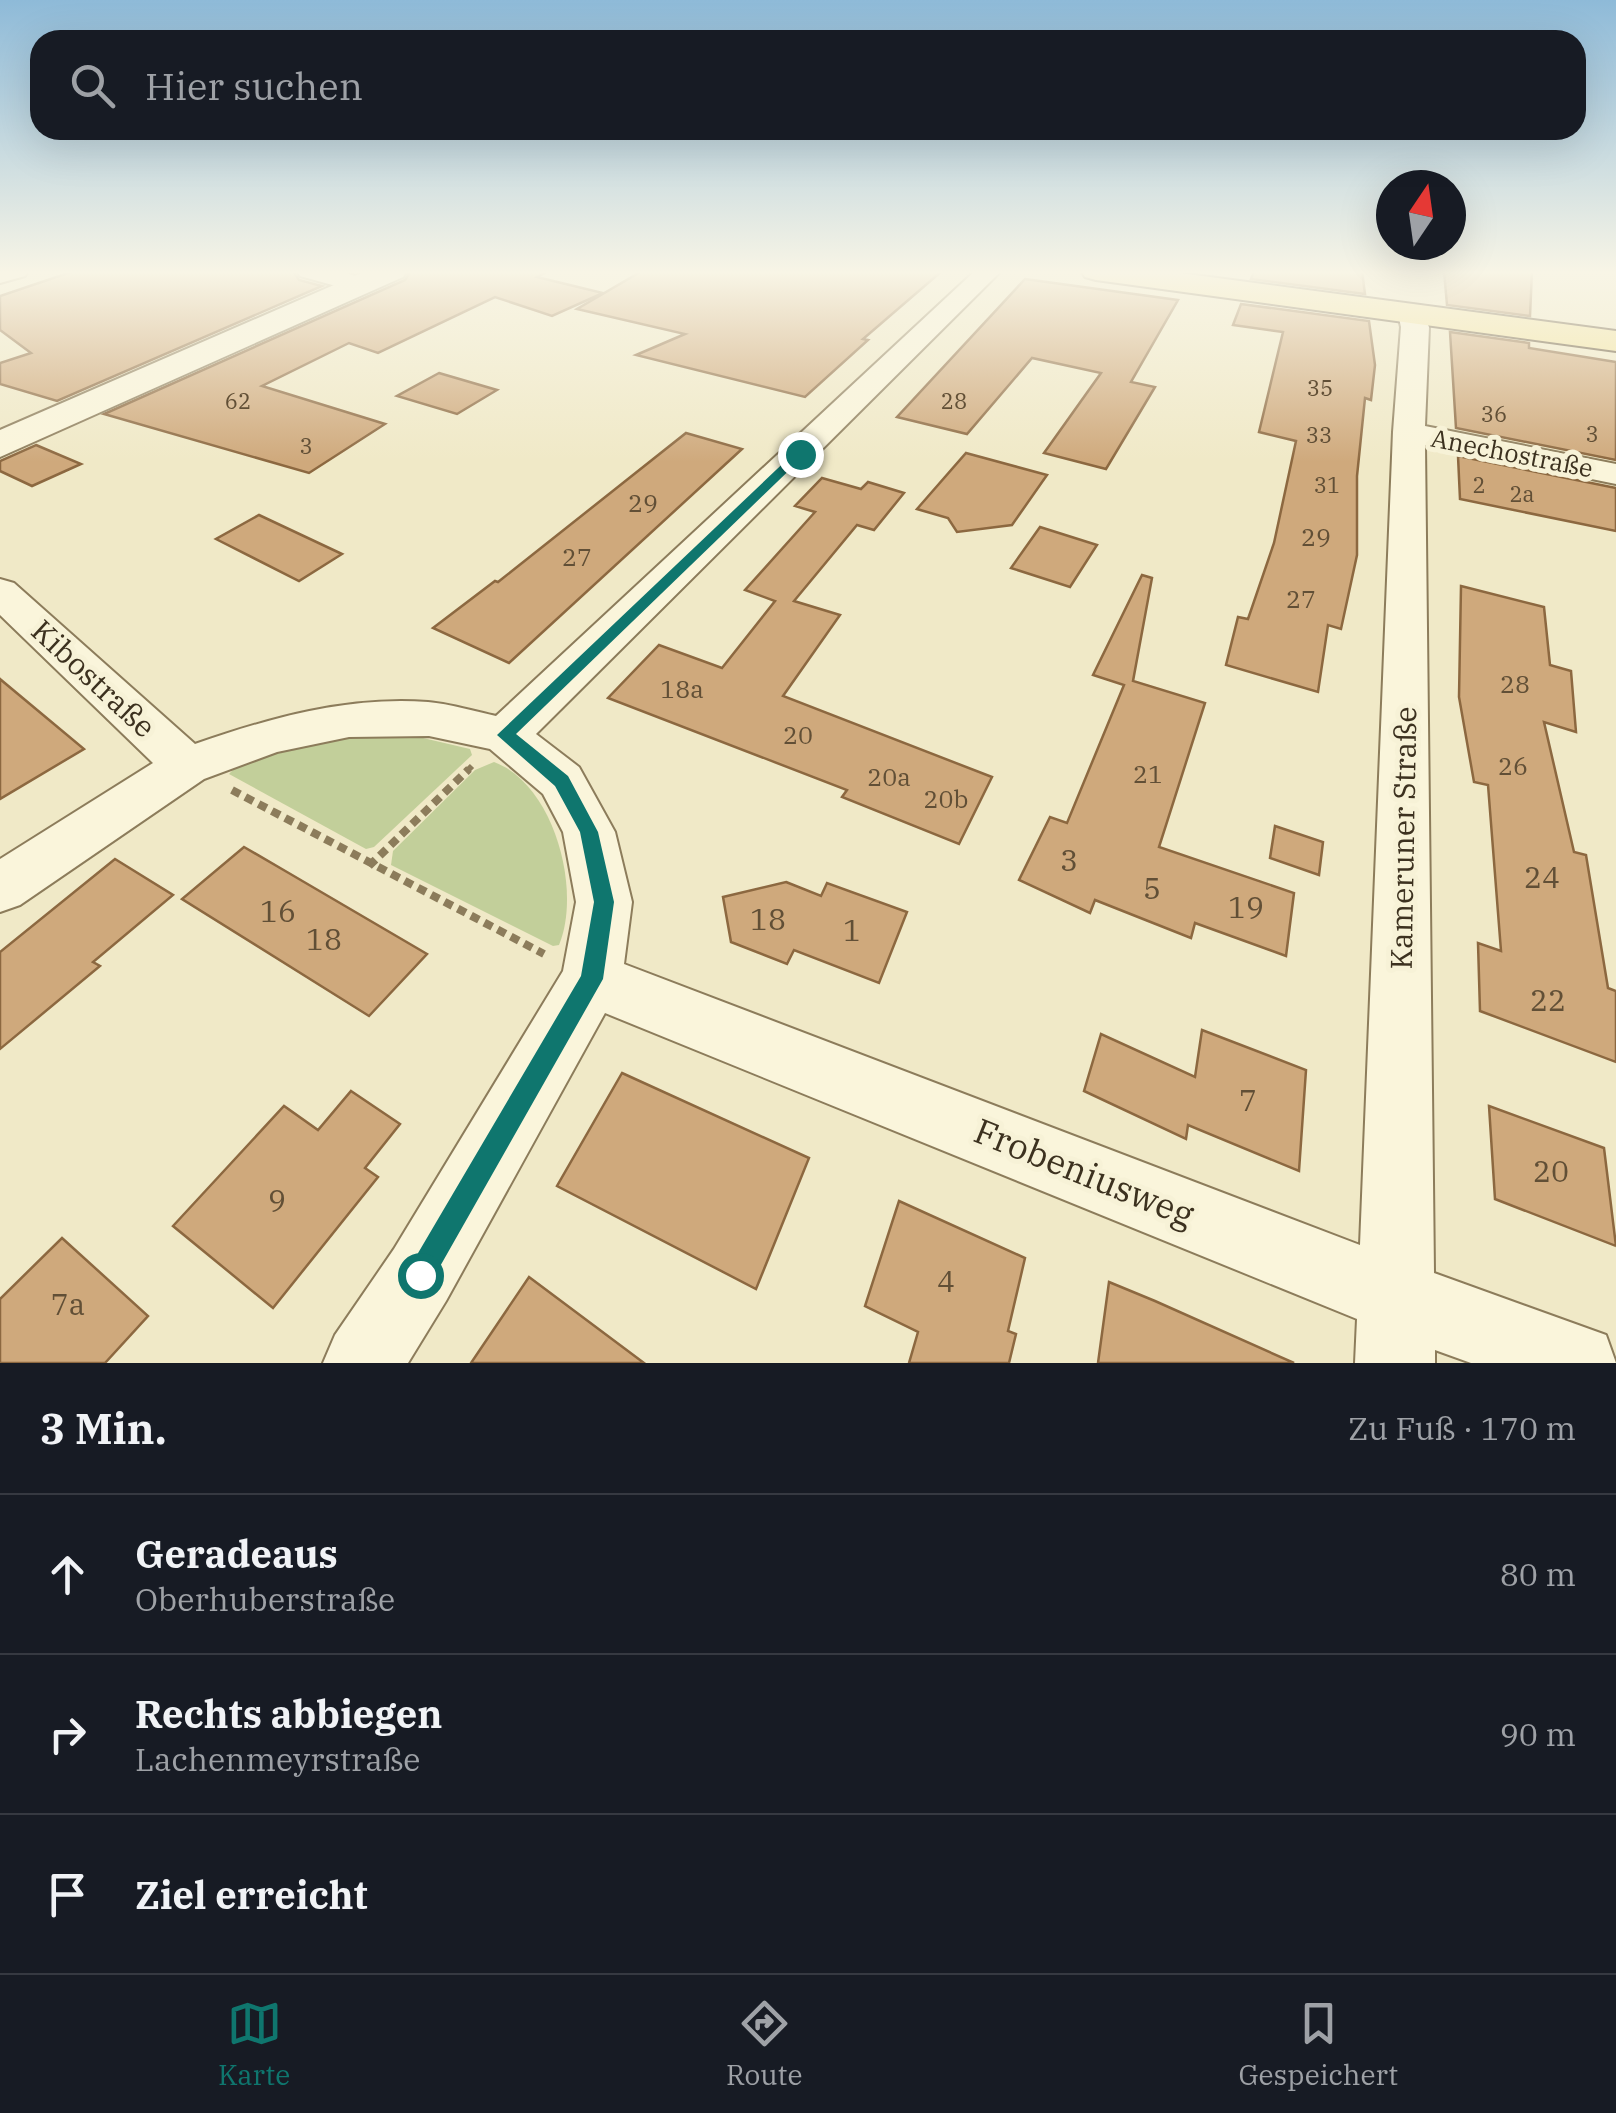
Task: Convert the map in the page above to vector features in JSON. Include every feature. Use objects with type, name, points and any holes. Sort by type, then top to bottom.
[{"type":"main road","points":[[1562,335],[1616,342]]},
{"type":"street","points":[[0,445],[249,335]]},
{"type":"street","points":[[505,735],[923,335]]},
{"type":"street","name":"Kameruner Straße","points":[[1397,1330],[1408,432],[1413,335]]},
{"type":"street","name":"Anechostraße","points":[[1408,432],[1616,474]]},
{"type":"street","name":"Kibostraße","points":[[0,592],[187,766]]},
{"type":"street","points":[[0,888],[187,766],[270,736],[350,720],[429,719],[505,735],[561,781],[589,832],[604,902],[592,979],[420,1275],[363,1363]]},
{"type":"street","name":"Frobeniusweg","points":[[592,979],[1397,1330],[1578,1363]]},
{"type":"path","points":[[369,866],[505,735]]},
{"type":"path","points":[[187,766],[369,866],[592,979]]},
{"type":"green space","points":[[406,734],[470,749],[472,755],[374,847],[366,849],[229,774],[261,755],[285,748]]},
{"type":"green space","points":[[494,762],[515,774],[533,792],[558,841],[567,896],[559,945],[553,946],[391,865],[393,851],[475,770]]},
{"type":"building","points":[[6,335],[210,335],[57,401],[0,384],[0,363],[31,353]]},
{"type":"building","points":[[282,335],[416,335],[378,353],[349,343],[262,386],[385,424],[309,473],[104,414]]},
{"type":"building","points":[[684,335],[868,335],[863,339],[868,340],[805,397],[636,355]]},
{"type":"building","points":[[973,335],[1158,335],[1131,382],[1155,387],[1106,469],[1044,453],[1101,373],[1032,358],[967,434],[897,417]]},
{"type":"building","points":[[1282,335],[1371,335],[1375,365],[1371,400],[1365,398],[1357,476],[1357,555],[1341,629],[1328,625],[1318,692],[1226,665],[1238,617],[1248,619],[1274,543],[1296,441],[1259,432]]},
{"type":"building","points":[[1450,335],[1529,343],[1529,348],[1616,362],[1616,460],[1456,428]]},
{"type":"building","points":[[439,373],[497,390],[457,414],[397,396]]},
{"type":"building","points":[[686,433],[742,449],[509,663],[433,628],[498,582]]},
{"type":"building","points":[[36,445],[81,464],[32,486],[0,471],[0,461]]},
{"type":"building","points":[[966,453],[1047,475],[1012,525],[957,532],[948,518],[917,509]]},
{"type":"building","points":[[1458,456],[1616,488],[1616,531],[1460,499]]},
{"type":"building","points":[[822,478],[861,489],[868,482],[904,493],[874,530],[857,525],[794,601],[840,615],[783,696],[992,777],[959,844],[842,797],[847,790],[608,698],[659,645],[722,668],[775,601],[745,590],[815,512],[795,506]]},
{"type":"building","points":[[259,515],[342,554],[299,581],[216,539]]},
{"type":"building","points":[[1040,527],[1097,545],[1070,587],[1011,568]]},
{"type":"building","points":[[1142,575],[1152,578],[1133,681],[1205,703],[1159,847],[1294,893],[1286,956],[1195,923],[1191,938],[1095,900],[1090,913],[1019,880],[1050,817],[1067,823],[1124,685],[1093,675]]},
{"type":"building","points":[[1461,586],[1544,607],[1550,665],[1571,671],[1576,732],[1544,722],[1574,852],[1586,855],[1608,988],[1616,991],[1616,1062],[1480,1011],[1478,943],[1501,951],[1488,785],[1474,782],[1459,697]]},
{"type":"building","points":[[0,679],[84,749],[0,799]]},
{"type":"building","points":[[1275,826],[1323,842],[1319,875],[1270,858]]},
{"type":"building","points":[[244,847],[427,954],[369,1016],[182,899]]},
{"type":"building","points":[[115,859],[173,895],[93,962],[100,966],[0,1049],[0,952]]},
{"type":"building","points":[[786,882],[821,896],[827,883],[907,912],[879,983],[794,950],[787,964],[731,942],[723,897]]},
{"type":"building","points":[[1202,1030],[1306,1070],[1299,1171],[1188,1125],[1186,1139],[1084,1091],[1101,1034],[1195,1077]]},
{"type":"building","points":[[622,1073],[809,1158],[756,1289],[557,1186]]},
{"type":"building","points":[[351,1091],[400,1124],[365,1168],[378,1177],[273,1308],[173,1226],[284,1106],[318,1130]]},
{"type":"building","points":[[1489,1106],[1604,1148],[1616,1246],[1495,1199]]},
{"type":"building","points":[[899,1201],[1025,1258],[1008,1331],[1016,1334],[1009,1363],[909,1363],[918,1332],[865,1306]]},
{"type":"building","points":[[62,1238],[148,1316],[105,1363],[0,1363],[0,1299]]},
{"type":"building","points":[[529,1277],[644,1363],[471,1363]]},
{"type":"building","points":[[1109,1282],[1155,1301],[1294,1363],[1098,1363]]},
{"type":"route","points":[[420,1275],[592,979],[604,902],[589,832],[561,781],[505,735],[800,454]]}]
